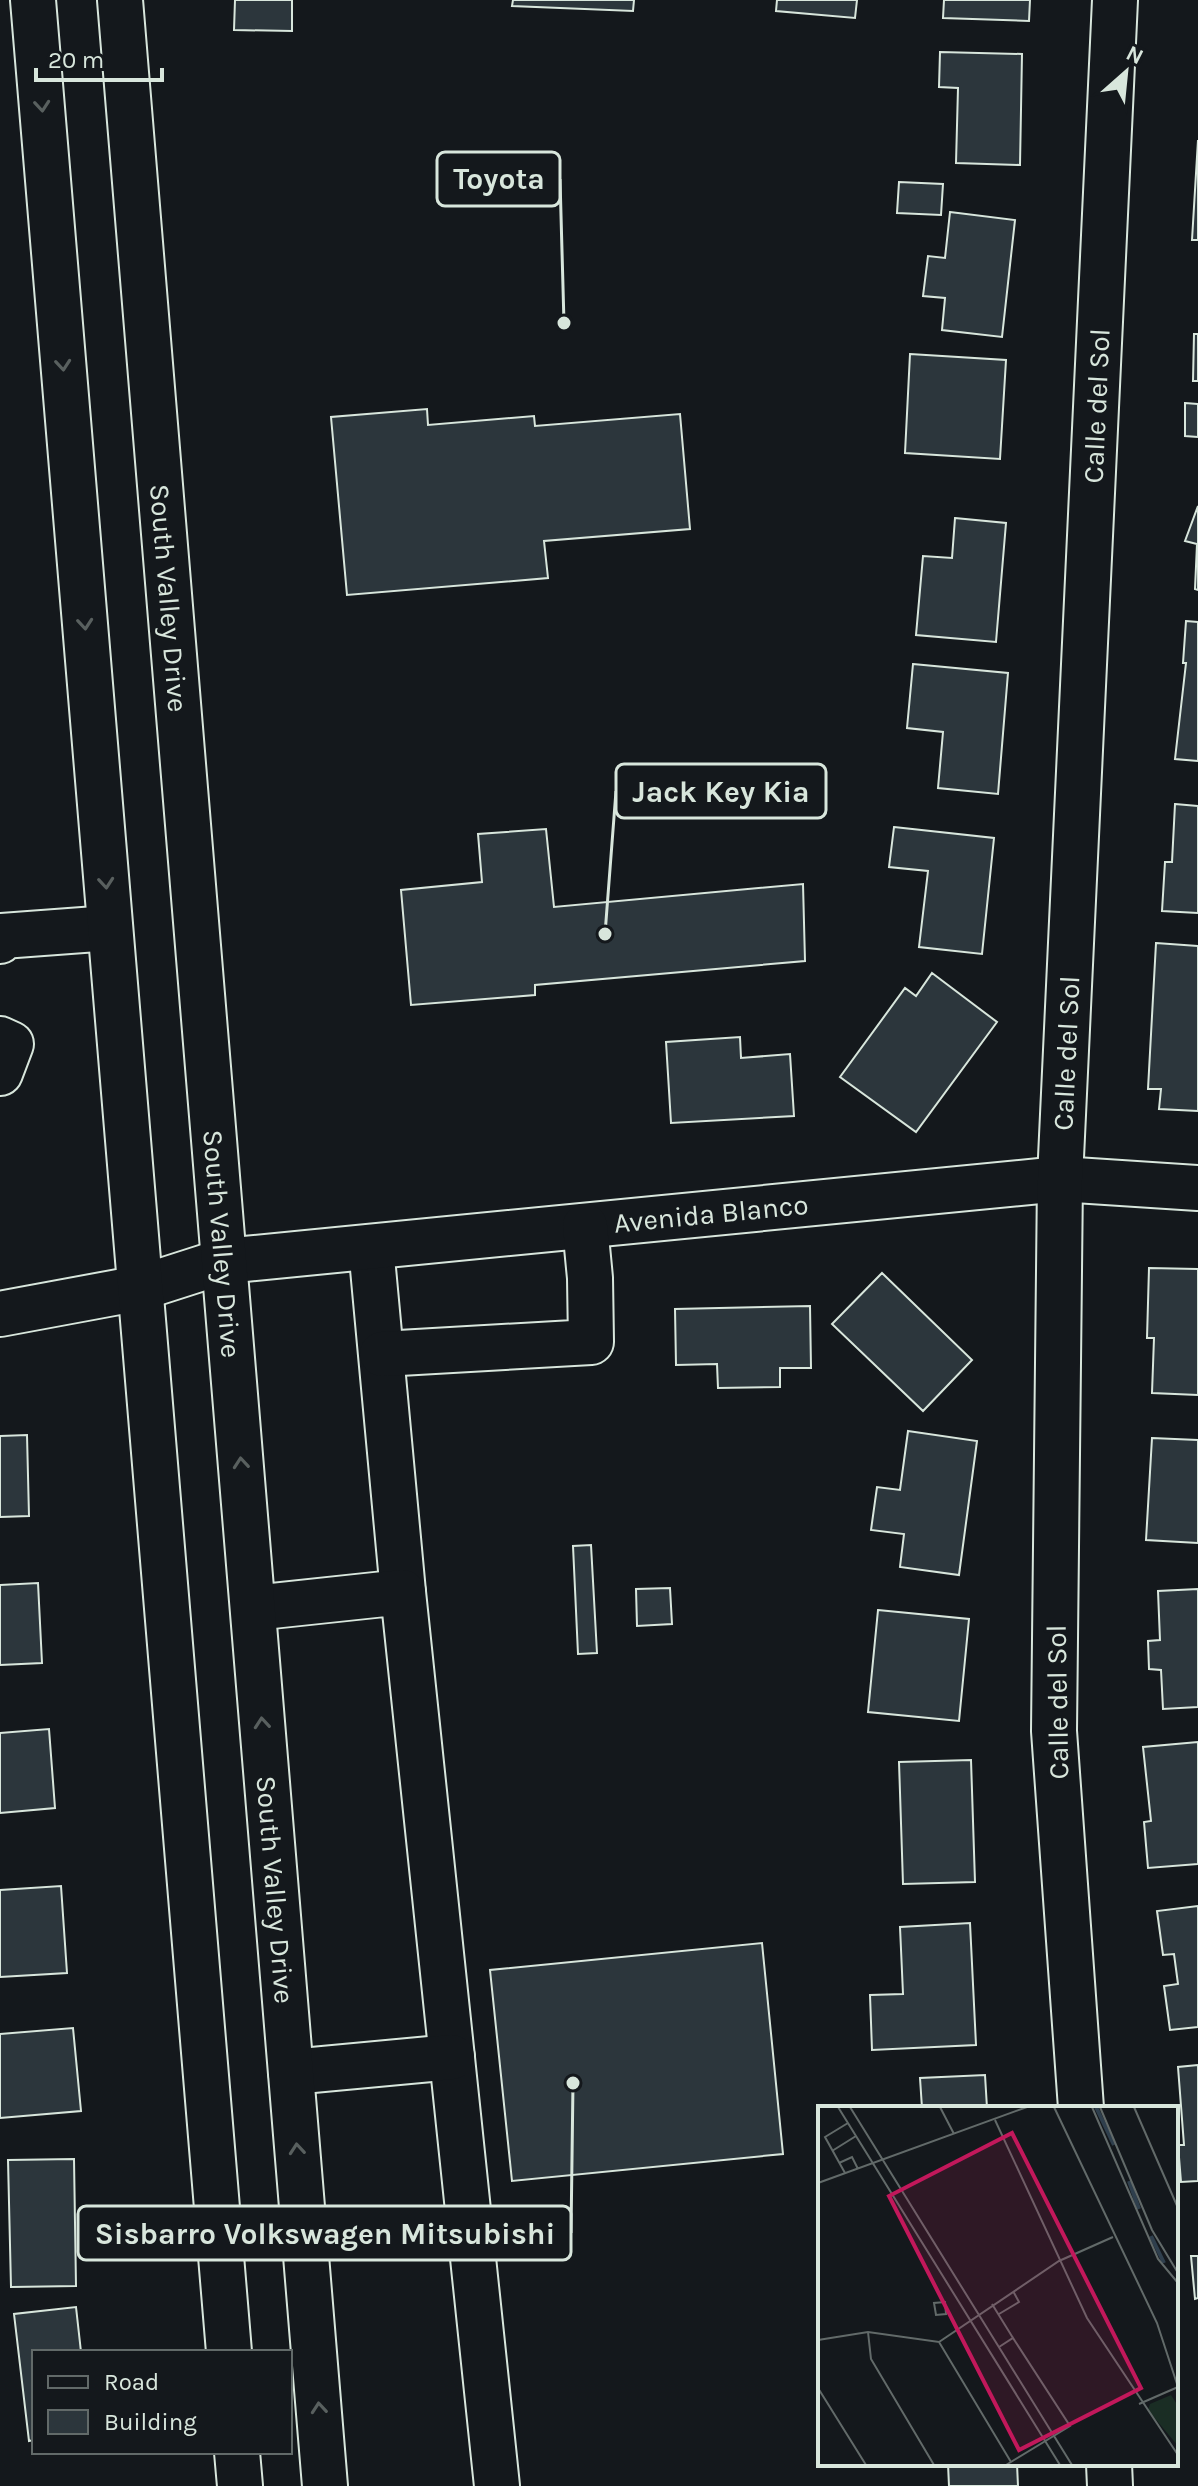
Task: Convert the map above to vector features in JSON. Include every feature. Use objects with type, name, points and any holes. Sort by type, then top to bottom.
[{"type":"main road","points":[[33,0],[229,2350]]},
{"type":"main road","name":"South Valley Drive","points":[[120,0],[325,2486]]},
{"type":"main road","name":"Calle del Sol","points":[[1081,2106],[1054,1731],[1060,1179],[1115,0]]},
{"type":"main road","points":[[0,941],[2,936],[110,928]]},
{"type":"main road","points":[[0,1039],[11,1044],[0,1073]]},
{"type":"main road","name":"Avenida Blanco","points":[[0,1314],[140,1288],[224,1261],[1060,1179],[1198,1188]]},
{"type":"main road","points":[[382,1354],[591,1342],[585,1226]]},
{"type":"main road","points":[[371,1247],[403,1592],[497,2486]]},
{"type":"main road","points":[[253,1608],[403,1592]]},
{"type":"main road","points":[[291,2072],[452,2057]]},
{"type":"main road","points":[[237,2454],[240,2486]]},
{"type":"main road","points":[[1109,2466],[1110,2486]]},
{"type":"building","points":[[235,0],[292,0],[292,31],[234,30]]},
{"type":"building","points":[[513,0],[634,0],[633,11],[512,6]]},
{"type":"building","points":[[777,0],[857,0],[855,18],[776,11]]},
{"type":"building","points":[[944,0],[1030,0],[1029,21],[943,18]]},
{"type":"building","points":[[940,52],[1022,54],[1020,165],[956,163],[958,88],[939,87]]},
{"type":"building","points":[[1198,140],[1198,240],[1192,240]]},
{"type":"building","points":[[899,182],[943,184],[941,215],[897,213]]},
{"type":"building","points":[[950,212],[1015,220],[1002,337],[942,330],[945,298],[923,296],[928,256],[945,258]]},
{"type":"building","points":[[1194,334],[1198,334],[1198,381],[1193,381]]},
{"type":"building","points":[[910,354],[1006,360],[1000,459],[905,453]]},
{"type":"building","points":[[1185,403],[1198,404],[1198,437],[1185,436]]},
{"type":"building","points":[[427,409],[428,425],[534,416],[535,426],[680,414],[690,529],[544,541],[548,578],[347,595],[331,417]]},
{"type":"building","points":[[1198,506],[1198,590],[1195,589],[1197,544],[1185,541]]},
{"type":"building","points":[[955,518],[1006,523],[996,642],[916,635],[923,556],[952,558]]},
{"type":"building","points":[[1186,621],[1198,622],[1198,761],[1175,759],[1186,663],[1183,663]]},
{"type":"building","points":[[913,664],[1008,673],[998,794],[938,788],[943,732],[907,728]]},
{"type":"building","points":[[1175,804],[1198,806],[1198,913],[1162,911],[1165,862],[1172,862]]},
{"type":"building","points":[[894,827],[994,838],[982,954],[919,947],[928,871],[889,867]]},
{"type":"building","points":[[546,829],[554,907],[803,884],[805,961],[535,985],[535,995],[411,1005],[401,890],[482,882],[478,834]]},
{"type":"building","points":[[1156,943],[1198,946],[1198,1111],[1159,1109],[1161,1089],[1148,1089]]},
{"type":"building","points":[[932,973],[997,1022],[916,1132],[840,1077],[905,988],[916,996]]},
{"type":"building","points":[[740,1037],[741,1058],[790,1054],[794,1116],[671,1123],[666,1042]]},
{"type":"building","points":[[1149,1268],[1198,1269],[1198,1395],[1152,1393],[1154,1338],[1147,1338]]},
{"type":"building","points":[[882,1273],[972,1360],[923,1411],[832,1324]]},
{"type":"building","points":[[810,1306],[811,1368],[780,1368],[780,1387],[718,1388],[717,1364],[676,1365],[675,1309]]},
{"type":"building","points":[[908,1431],[977,1441],[959,1575],[900,1567],[904,1534],[871,1530],[877,1487],[900,1490]]},
{"type":"building","points":[[27,1435],[29,1516],[0,1517],[0,1436]]},
{"type":"building","points":[[1152,1438],[1198,1440],[1198,1543],[1146,1540]]},
{"type":"building","points":[[591,1545],[597,1653],[578,1654],[573,1546]]},
{"type":"building","points":[[38,1583],[42,1663],[0,1665],[0,1585]]},
{"type":"building","points":[[670,1588],[672,1624],[637,1626],[636,1589]]},
{"type":"building","points":[[1198,1589],[1198,1707],[1163,1709],[1161,1670],[1149,1669],[1148,1641],[1160,1640],[1158,1591]]},
{"type":"building","points":[[878,1610],[969,1619],[959,1721],[868,1712]]},
{"type":"building","points":[[49,1729],[55,1808],[0,1813],[0,1733]]},
{"type":"building","points":[[1198,1742],[1198,1864],[1148,1868],[1144,1822],[1151,1821],[1143,1747]]},
{"type":"building","points":[[971,1760],[975,1882],[903,1884],[899,1762]]},
{"type":"building","points":[[61,1886],[67,1973],[0,1977],[0,1890]]},
{"type":"building","points":[[1198,1906],[1198,2027],[1170,2030],[1164,1986],[1178,1984],[1174,1954],[1163,1955],[1157,1911]]},
{"type":"building","points":[[970,1923],[976,2045],[872,2050],[870,1995],[903,1994],[900,1927]]},
{"type":"building","points":[[762,1943],[783,2154],[512,2181],[490,1970]]},
{"type":"building","points":[[73,2028],[81,2111],[0,2118],[0,2034]]},
{"type":"building","points":[[1198,2065],[1198,2181],[1181,2182],[1178,2145],[1184,2145],[1178,2067]]},
{"type":"building","points":[[985,2075],[987,2106],[922,2106],[920,2078]]},
{"type":"building","points":[[74,2159],[76,2286],[11,2287],[8,2160]]},
{"type":"building","points":[[1191,2256],[1198,2256],[1198,2298],[1195,2299]]},
{"type":"building","points":[[76,2307],[81,2350],[32,2350],[32,2440],[29,2441],[14,2314]]},
{"type":"building","points":[[948,2466],[1017,2466],[1018,2486],[949,2486]]},
{"type":"place","name":"Toyota","points":[[564,323]]},
{"type":"place","name":"Jack Key Kia","points":[[605,934]]},
{"type":"place","name":"Sisbarro Volkswagen Mitsubishi","points":[[573,2083]]}]
